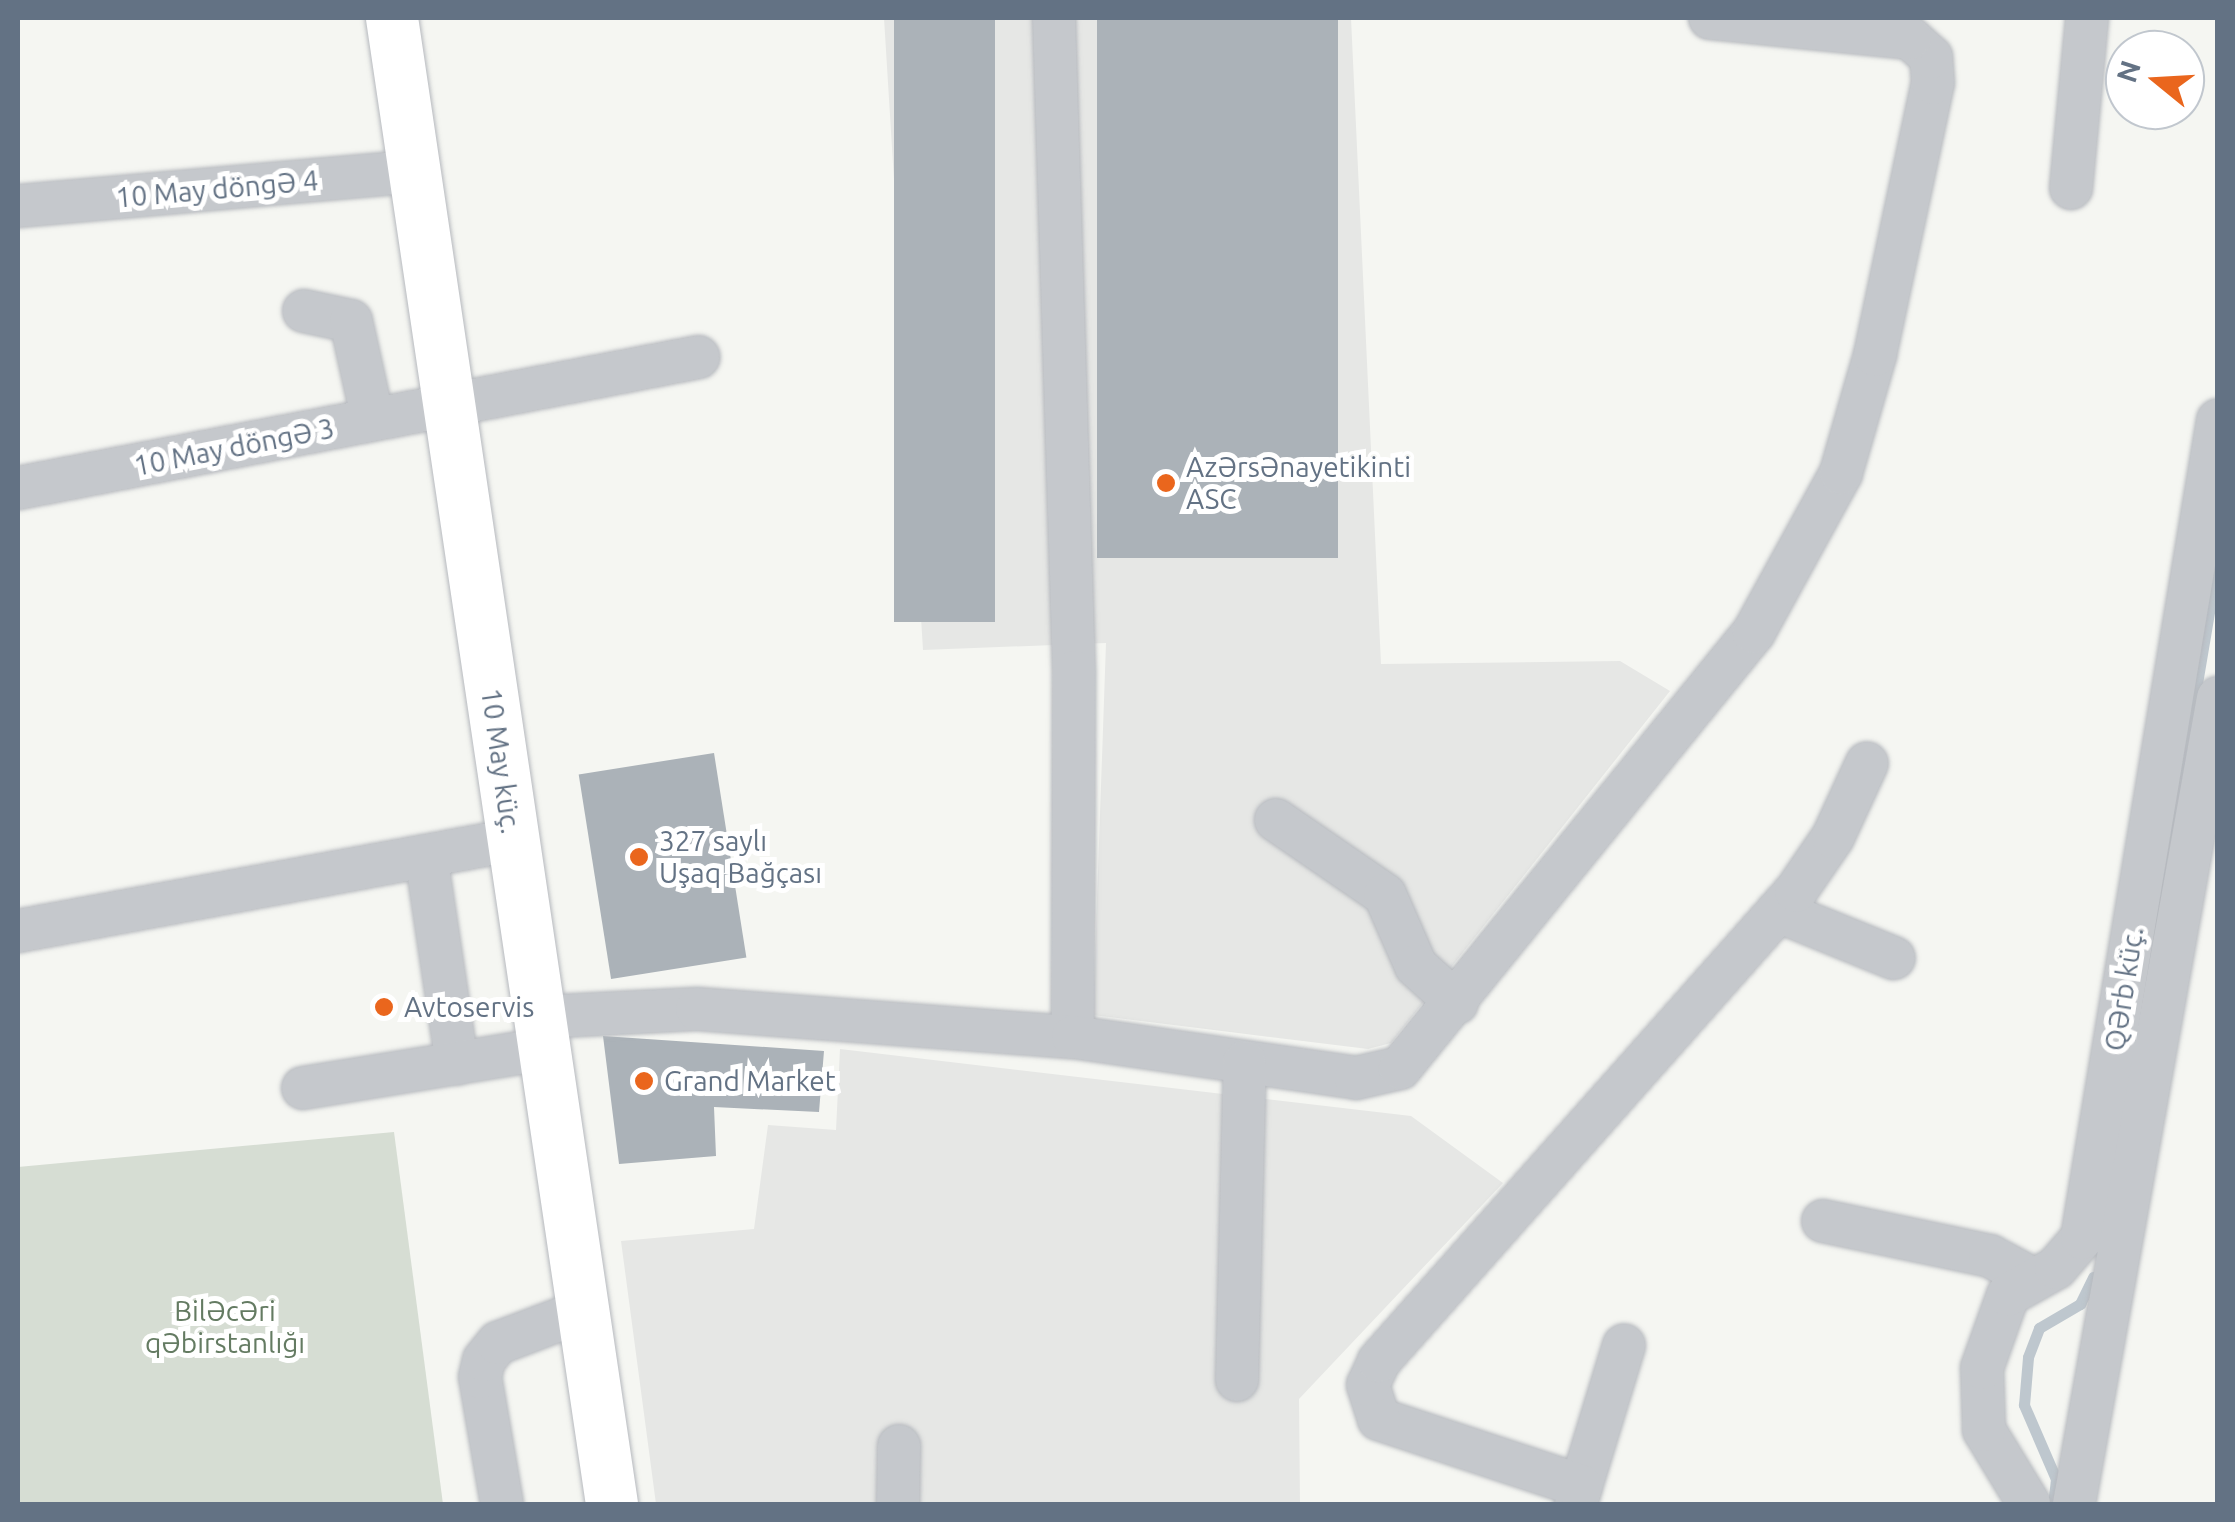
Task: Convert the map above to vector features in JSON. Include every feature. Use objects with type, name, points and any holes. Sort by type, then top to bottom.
[{"type":"main road","name":"10 May küç.","points":[[392,18],[612,1504]]},
{"type":"street","points":[[1054,18],[1074,672],[1073,1037]]},
{"type":"street","points":[[303,1088],[457,1064],[542,1033],[697,1009],[1073,1037],[1245,1062],[1379,1076],[1420,1050],[1754,632],[1841,473],[1875,356],[1933,83],[1931,57],[1910,38],[1710,18]]},
{"type":"street","points":[[2070,188],[2087,18]]},
{"type":"street","name":"10 May döngə 4","points":[[18,206],[416,171]]},
{"type":"street","points":[[304,311],[352,320],[373,420]]},
{"type":"street","name":"10 May döngə 3","points":[[18,488],[699,357]]},
{"type":"street","name":"Qərb küç.","points":[[2028,1504],[1984,1430],[1980,1401],[1992,1326],[2008,1295],[2070,1257],[2092,1198],[2218,420]]},
{"type":"street","name":"Qərb küç.","points":[[2074,1504],[2215,723]]},
{"type":"street","points":[[1624,1345],[1578,1495],[1379,1419],[1368,1385],[1379,1361],[1778,911],[1833,837],[1866,762]]},
{"type":"street","points":[[1276,820],[1385,895],[1416,966],[1457,1004]]},
{"type":"street","points":[[18,930],[512,840]]},
{"type":"street","points":[[426,856],[457,1064]]},
{"type":"street","points":[[1778,911],[1894,958]]},
{"type":"street","points":[[1236,1380],[1245,1062]]},
{"type":"street","points":[[1823,1221],[1990,1256],[2030,1278]]},
{"type":"street","points":[[502,1504],[480,1378],[484,1360],[498,1344],[585,1310]]},
{"type":"street","points":[[898,1504],[899,1446]]},
{"type":"shaded area","name":"Azərsənayetikinti ASC","points":[[884,18],[1351,18],[1381,664],[1620,661],[1670,691],[1391,1043],[1368,1049],[1093,1015],[1106,643],[923,650]]},
{"type":"shaded area","points":[[840,1049],[1411,1116],[1503,1183],[1299,1399],[1300,1504],[656,1504],[621,1241],[754,1229],[768,1125],[836,1130]]},
{"type":"green space","name":"Biləcəri qəbirstanlığı","points":[[394,1132],[443,1504],[18,1504],[18,1167]]},
{"type":"building","points":[[894,18],[995,18],[995,622],[894,622]]},
{"type":"building","points":[[1097,18],[1338,18],[1338,558],[1097,558]]},
{"type":"building","points":[[714,753],[746,957],[611,979],[579,774]]},
{"type":"building","points":[[603,1036],[824,1051],[819,1112],[714,1107],[716,1156],[619,1164]]},
{"type":"waterway","points":[[2158,914],[2218,559]]},
{"type":"waterway","points":[[2053,1504],[2056,1479],[2024,1405],[2028,1357],[2039,1328],[2080,1304],[2093,1277]]},
{"type":"place","name":"Azərsənayetikinti ASC","points":[[1166,483]]},
{"type":"place","name":"327 saylı Uşaq Bağçası","points":[[639,857]]},
{"type":"place","name":"Avtoservis","points":[[384,1007]]},
{"type":"place","name":"Grand Market","points":[[644,1081]]}]
